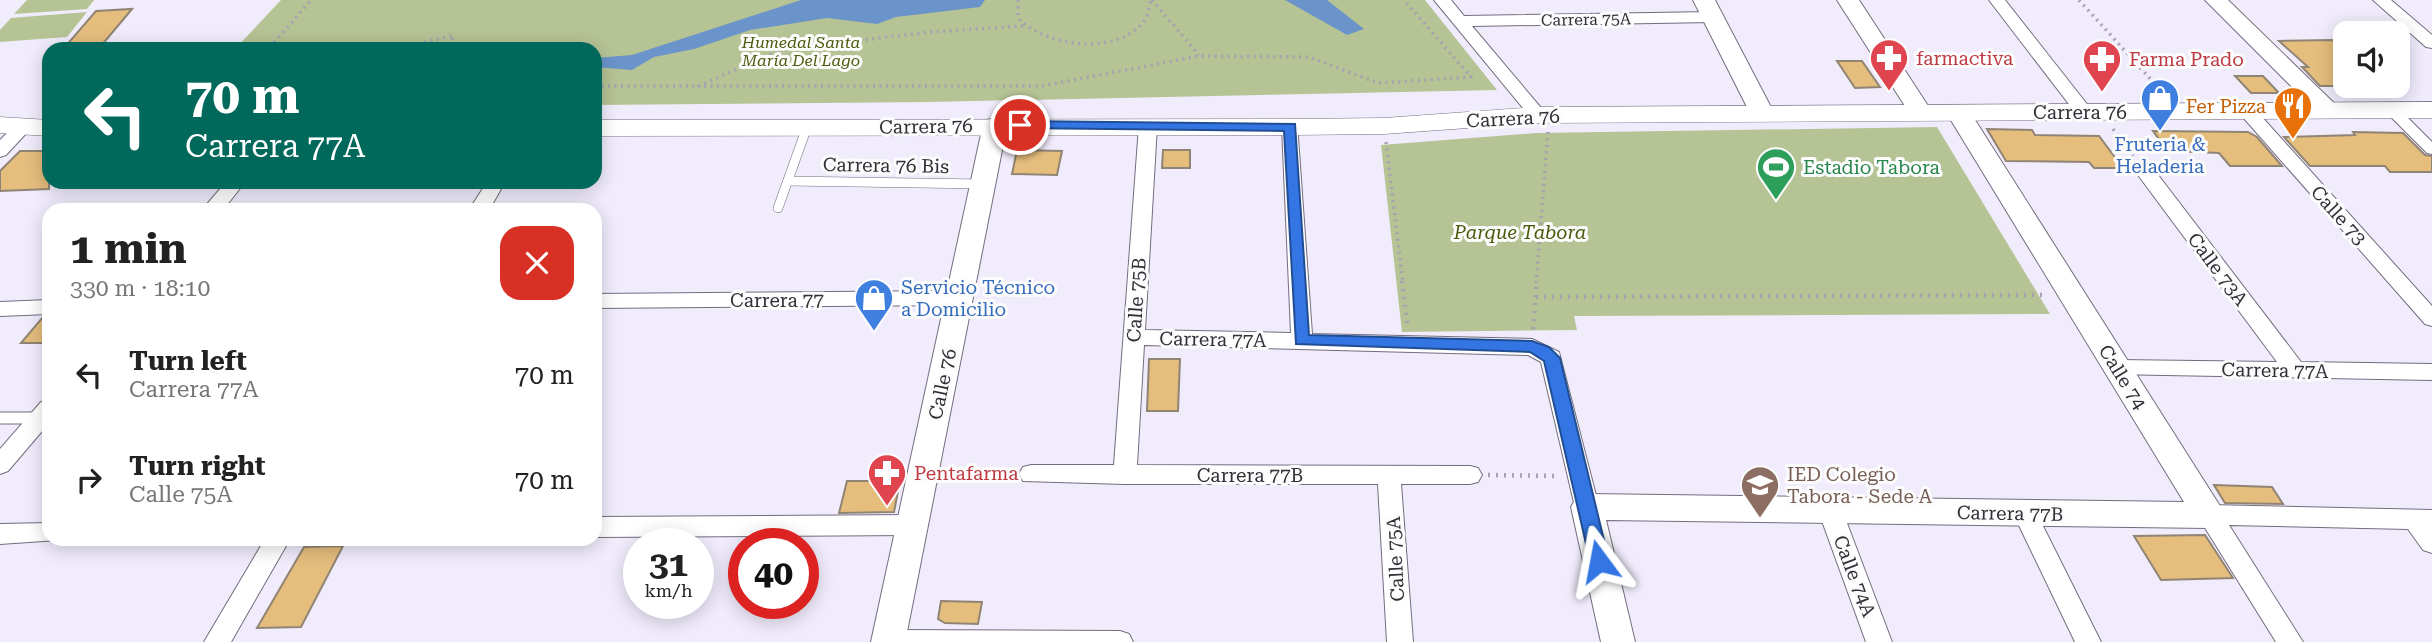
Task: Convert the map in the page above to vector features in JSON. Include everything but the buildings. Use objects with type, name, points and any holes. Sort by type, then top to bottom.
[{"type":"main road","name":"Carrera 76","points":[[602,128],[995,125],[1291,127],[1762,113],[1958,112],[2095,116],[2180,111],[2432,110]]},
{"type":"street","points":[[1442,0],[1543,120]]},
{"type":"street","points":[[1848,0],[1920,112]]},
{"type":"street","points":[[1997,0],[2095,116]]},
{"type":"street","points":[[2216,0],[2328,110]]},
{"type":"street","points":[[2381,0],[2432,43]]},
{"type":"street","points":[[1708,9],[1762,113]]},
{"type":"street","name":"Carrera 75A","points":[[1459,21],[1708,9]]},
{"type":"street","points":[[2392,110],[2432,150]]},
{"type":"street","name":"Calle 73","points":[[2247,111],[2432,318]]},
{"type":"street","name":"Calle 74","points":[[1958,112],[2290,642]]},
{"type":"street","name":"Calle 76","points":[[888,641],[995,125]]},
{"type":"street","name":"Calle 75B","points":[[1125,475],[1148,126]]},
{"type":"street","points":[[0,151],[24,127]]},
{"type":"street","points":[[1291,127],[1301,340]]},
{"type":"street","name":"Calle 73A","points":[[2142,167],[2295,370]]},
{"type":"street","points":[[218,203],[230,189]]},
{"type":"street","name":"Carrera 77","points":[[602,301],[959,298]]},
{"type":"street","points":[[0,309],[42,307]]},
{"type":"street","name":"Carrera 77A","points":[[1133,337],[1410,343],[1538,349]]},
{"type":"street","points":[[1538,349],[1552,358],[1618,642]]},
{"type":"street","name":"Carrera 77A","points":[[2118,368],[2432,372]]},
{"type":"street","points":[[0,465],[42,416]]},
{"type":"street","name":"Carrera 77B","points":[[1031,474],[1470,475]]},
{"type":"street","name":"Calle 75A","points":[[1390,475],[1400,642]]},
{"type":"street","name":"Carrera 77B","points":[[1583,492],[1830,510],[2423,520]]},
{"type":"street","name":"Calle 74A","points":[[1830,510],[1880,642]]},
{"type":"street","points":[[2025,513],[2088,642]]},
{"type":"street","points":[[2423,520],[2432,543]]},
{"type":"street","points":[[602,527],[913,525]]},
{"type":"street","points":[[0,534],[42,533]]},
{"type":"street","points":[[217,642],[274,546]]},
{"type":"street","points":[[888,641],[1120,642]]},
{"type":"lane","points":[[778,208],[807,127]]},
{"type":"lane","name":"Carrera 76 Bis","points":[[788,181],[983,184]]},
{"type":"lane","points":[[0,418],[42,413]]},
{"type":"path","points":[[275,42],[311,0]]},
{"type":"path","points":[[1018,0],[1016,15],[1023,26],[1037,36],[1058,42],[1106,41],[1128,34],[1143,23],[1151,11],[1152,0]]},
{"type":"path","points":[[1152,0],[1199,56]]},
{"type":"path","points":[[602,86],[1042,86],[1199,56],[1309,57],[1378,83],[1471,77],[1404,0]]},
{"type":"path","points":[[2079,0],[2180,111]]},
{"type":"path","points":[[699,86],[779,50],[930,32],[1023,26]]},
{"type":"path","points":[[426,42],[453,35],[452,42]]},
{"type":"path","points":[[2095,116],[2142,167]]},
{"type":"path","points":[[1538,349],[1536,297],[1543,120]]},
{"type":"path","points":[[1385,134],[1410,343]]},
{"type":"path","points":[[1536,297],[2073,295]]},
{"type":"path","points":[[923,474],[1031,474]]},
{"type":"path","points":[[1470,475],[1583,492]]},
{"type":"green space","points":[[27,0],[94,0],[87,9],[14,14]]},
{"type":"green space","name":"Humedal Santa María Del Lago","points":[[281,0],[1425,0],[1497,90],[929,102],[602,105],[602,42],[242,42]]},
{"type":"green space","points":[[87,12],[67,37],[0,42],[0,30],[11,18]]},
{"type":"green space","name":"Parque Tabora","points":[[1937,127],[2050,314],[1574,316],[1577,330],[1402,332],[1381,145],[1536,133]]},
{"type":"water","points":[[801,0],[985,0],[980,7],[896,17],[877,24],[827,18],[750,30],[694,49],[654,57],[632,70],[602,68],[602,57],[632,55]]},
{"type":"water","points":[[1285,0],[1327,0],[1364,29],[1347,35]]},
{"type":"place","name":"farmactiva","points":[[1889,92]]},
{"type":"place","name":"Farma Prado","points":[[2102,93]]},
{"type":"place","name":"Fruteria & Heladeria","points":[[2160,132]]},
{"type":"place","name":"Fer Pizza","points":[[2293,140]]},
{"type":"place","name":"Estadio Tabora","points":[[1776,201]]},
{"type":"place","name":"Servicio Técnico a Domicilio","points":[[874,332]]},
{"type":"place","name":"Pentafarma","points":[[887,507]]},
{"type":"place","name":"IED Colegio Tabora - Sede A","points":[[1760,519]]},
{"type":"route","points":[[1020,125],[1291,127],[1301,340],[1532,346],[1544,351],[1552,358],[1599,561]]}]
